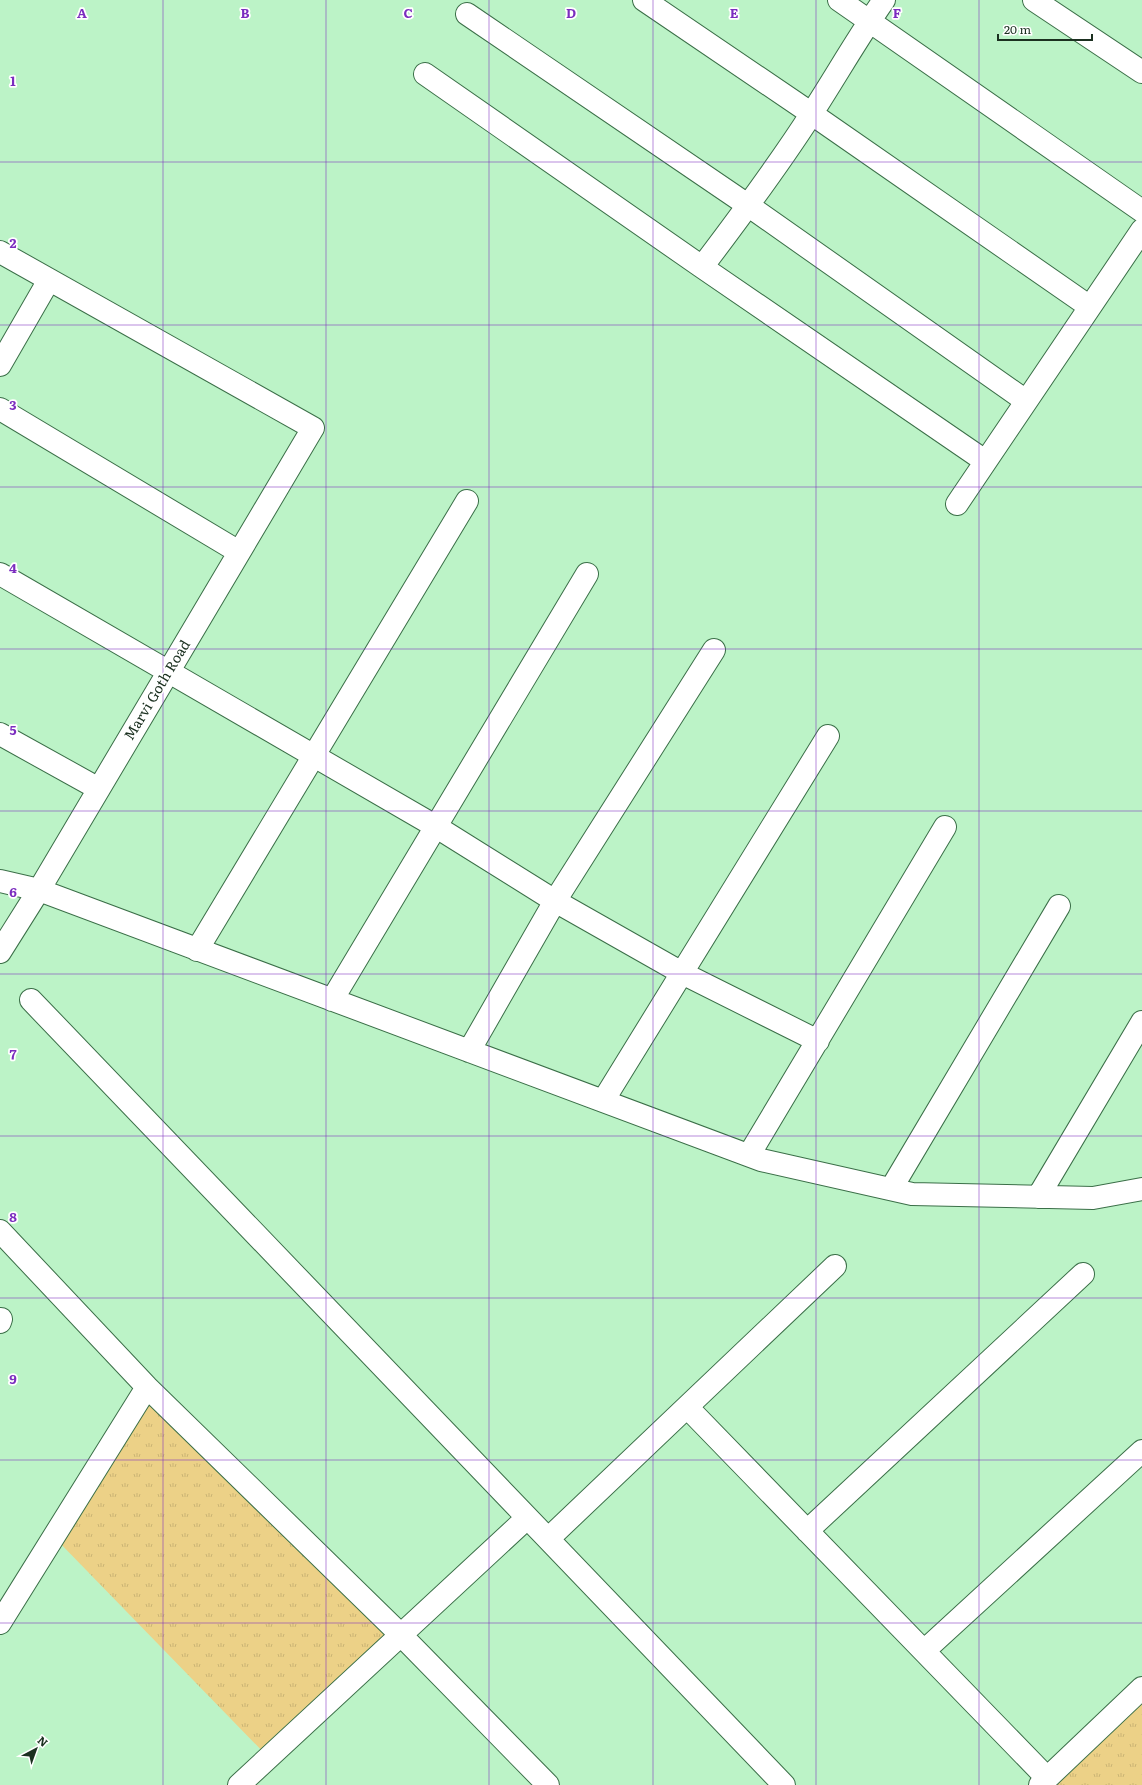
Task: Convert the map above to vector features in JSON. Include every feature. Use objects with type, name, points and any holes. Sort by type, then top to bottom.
[{"type":"street","points":[[644,0],[1090,306]]},
{"type":"street","points":[[839,0],[870,20],[1142,211]]},
{"type":"street","points":[[702,267],[748,206],[812,114],[884,0]]},
{"type":"street","points":[[1034,0],[1142,72]]},
{"type":"street","points":[[467,14],[748,206],[1026,401]]},
{"type":"street","points":[[425,74],[702,267],[985,461]]},
{"type":"street","points":[[956,504],[1142,230]]},
{"type":"street","points":[[0,252],[48,280],[0,365]]},
{"type":"street","name":"Marvi Goth Road","points":[[0,952],[39,890],[312,428],[48,280]]},
{"type":"street","points":[[0,409],[239,552]]},
{"type":"street","points":[[197,950],[467,501]]},
{"type":"street","points":[[0,574],[435,826],[555,901],[682,973],[818,1040]]},
{"type":"street","points":[[332,1000],[587,574]]},
{"type":"street","points":[[469,1051],[555,901],[714,650]]},
{"type":"street","points":[[0,734],[99,789]]},
{"type":"street","points":[[603,1101],[828,736]]},
{"type":"street","points":[[749,1155],[945,827]]},
{"type":"street","points":[[0,881],[39,890],[761,1160],[912,1194],[1093,1198],[1142,1189]]},
{"type":"street","points":[[891,1189],[1059,906]]},
{"type":"street","points":[[31,1000],[784,1785]]},
{"type":"street","points":[[1038,1197],[1142,1022]]},
{"type":"street","points":[[0,1231],[147,1387],[401,1635],[536,1781]]},
{"type":"street","points":[[548,1539],[835,1266]]},
{"type":"street","points":[[807,1531],[1083,1274]]},
{"type":"street","points":[[0,1623],[147,1387]]},
{"type":"street","points":[[687,1407],[924,1651],[1044,1782],[1142,1688]]},
{"type":"street","points":[[924,1651],[1142,1451]]},
{"type":"street","points":[[239,1785],[527,1518]]},
{"type":"green space","points":[[147,1387],[401,1635],[268,1757],[54,1537]]},
{"type":"green space","points":[[1142,1688],[1142,1785],[1040,1785]]}]
